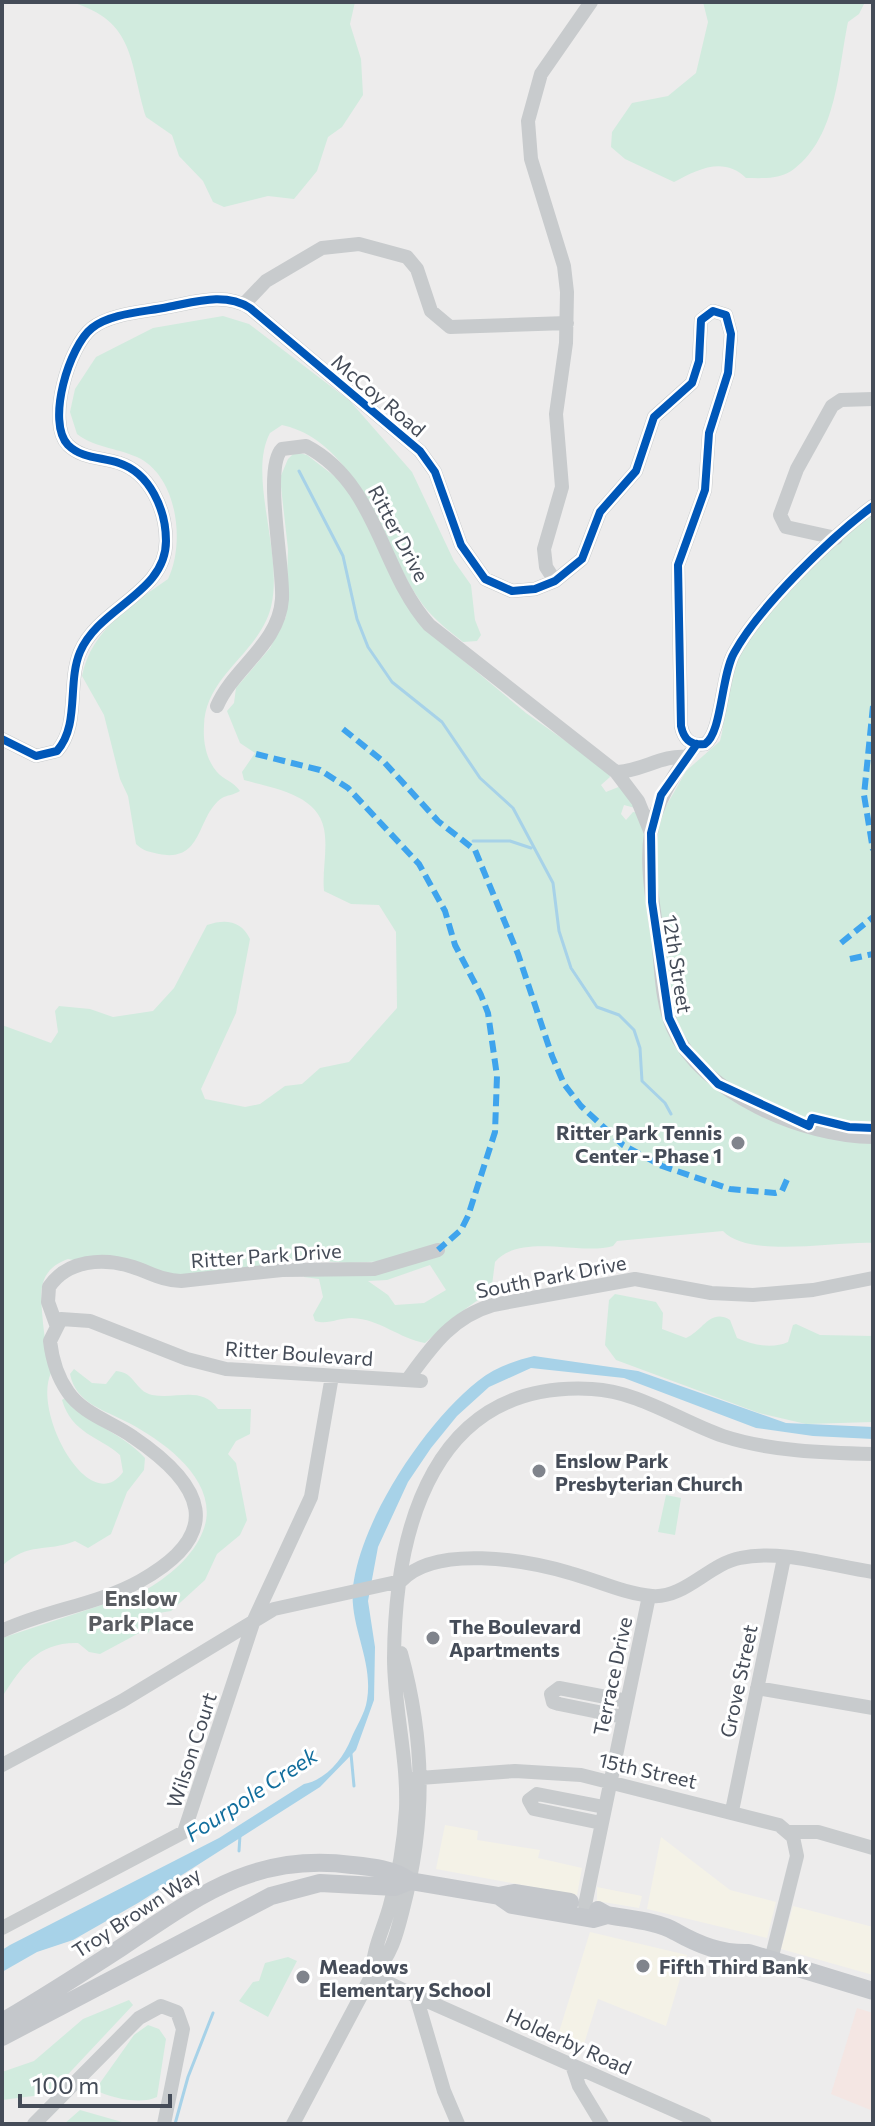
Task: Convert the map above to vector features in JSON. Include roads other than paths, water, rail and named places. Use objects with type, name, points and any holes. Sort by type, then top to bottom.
[{"type":"main road","name":"Troy Brown Way","points":[[2,2022],[201,1894],[231,1879],[268,1867],[304,1862],[343,1863],[401,1880]]},
{"type":"main road","points":[[401,1880],[499,1896],[514,1893],[585,1905],[607,1915],[676,1932],[688,1929],[734,1942],[749,1953],[873,1991]]},
{"type":"main road","name":"Troy Brown Way","points":[[2,2037],[271,1896],[329,1883],[401,1880]]},
{"type":"main road","points":[[499,1896],[512,1905],[593,1919],[607,1915]]},
{"type":"street","points":[[555,581],[546,567],[544,549],[562,487],[557,401],[567,323],[564,266],[531,159],[528,121],[541,74],[591,2]]},
{"type":"street","points":[[2,739],[36,756],[57,751],[67,736],[76,664],[86,640],[102,619],[149,583],[165,555],[163,518],[147,483],[129,467],[78,452],[63,438],[59,429],[60,400],[79,345],[93,327],[118,318],[211,300],[244,304],[266,281],[322,248],[359,244],[407,257],[417,269],[431,311],[450,327],[567,323]]},
{"type":"street","name":"McCoy Road","points":[[244,304],[420,451],[435,472],[461,545],[485,579],[512,591],[535,589],[555,581],[569,573],[582,559],[600,512],[636,471],[654,417],[692,383],[697,370],[701,320],[709,312],[722,312],[731,325],[728,373],[709,433],[705,490],[682,544],[677,577],[681,726],[687,740],[697,744]]},
{"type":"street","points":[[836,538],[786,527],[780,515],[797,469],[832,406],[841,400],[873,399]]},
{"type":"street","name":"Ritter Drive","points":[[217,706],[228,682],[267,641],[279,615],[282,587],[272,468],[279,452],[300,445],[312,449],[360,495],[409,597],[429,625],[616,772],[638,801],[651,833]]},
{"type":"street","points":[[697,744],[709,742],[715,734],[723,677],[741,641],[836,538],[873,506]]},
{"type":"street","name":"12th Street","points":[[697,744],[661,795],[651,833],[650,879],[662,985],[669,1018],[683,1047],[704,1073],[740,1097],[809,1126],[850,1136],[873,1137]]},
{"type":"street","points":[[616,772],[636,771],[675,756],[687,757]]},
{"type":"street","name":"Ritter Park Drive","points":[[56,1324],[48,1302],[49,1287],[74,1265],[118,1263],[173,1281],[282,1270],[374,1269],[438,1250]]},
{"type":"street","name":"South Park Drive","points":[[415,1380],[448,1328],[474,1310],[493,1305],[635,1279],[711,1293],[753,1295],[821,1289],[873,1278]]},
{"type":"street","name":"Ritter Boulevard","points":[[56,1324],[69,1317],[77,1318],[187,1359],[226,1369],[415,1380]]},
{"type":"street","points":[[2,1631],[141,1580],[183,1545],[197,1522],[193,1496],[166,1466],[133,1437],[93,1414],[68,1393],[51,1351],[50,1341],[56,1324]]},
{"type":"street","name":"Wilson Court","points":[[2,1928],[181,1835],[254,1620],[311,1497],[332,1376]]},
{"type":"street","points":[[401,1880],[406,1779],[394,1660],[401,1581],[419,1501],[447,1447],[491,1409],[529,1395],[577,1389],[611,1391],[740,1441],[873,1454]]},
{"type":"street","points":[[2,1765],[122,1701],[254,1620],[289,1604],[401,1581],[419,1565],[463,1558],[559,1570],[649,1596],[675,1592],[730,1561],[755,1556],[873,1572]]},
{"type":"street","name":"Grove Street","points":[[732,1811],[784,1558]]},
{"type":"street","name":"Terrace Drive","points":[[585,1905],[649,1596]]},
{"type":"street","points":[[293,2124],[372,1975],[374,1952],[420,1825],[422,1778],[414,1707],[397,1636]]},
{"type":"street","points":[[623,1717],[556,1703],[551,1694],[562,1688],[627,1701]]},
{"type":"street","points":[[757,1688],[873,1708]]},
{"type":"street","name":"15th Street","points":[[406,1779],[534,1771],[610,1780],[772,1822],[789,1832],[818,1832],[873,1848]]},
{"type":"street","points":[[601,1823],[534,1809],[529,1800],[537,1794],[604,1807]]},
{"type":"street","points":[[771,1960],[797,1856],[789,1832]]},
{"type":"street","name":"Holderby Road","points":[[372,1975],[705,2124]]},
{"type":"street","points":[[416,1996],[458,2124]]},
{"type":"street","points":[[34,2124],[139,2018],[161,2006],[177,2012],[183,2029],[164,2124]]},
{"type":"street","points":[[572,2065],[579,2086],[602,2124]]},
{"type":"water","points":[[534,1356],[638,1371],[786,1423],[873,1427],[873,1439],[813,1436],[756,1428],[624,1378],[531,1368],[489,1387],[457,1416],[431,1448],[408,1482],[378,1547],[368,1601],[375,1647],[374,1700],[356,1750],[320,1787],[138,1903],[73,1940],[37,1952],[2,1972],[2,1950],[219,1838],[304,1784],[320,1778],[338,1761],[348,1747],[367,1700],[367,1669],[354,1611],[354,1580],[360,1554],[384,1499],[419,1445],[458,1399],[491,1372]]},
{"type":"waterway","points":[[299,471],[343,556],[357,619],[368,647],[392,682],[442,722],[480,778],[513,808],[553,883],[559,931],[571,968],[597,1007],[619,1015],[634,1030],[640,1048],[642,1081],[665,1103],[671,1114]]},
{"type":"waterway","points":[[473,841],[510,841],[531,848]]},
{"type":"waterway","points":[[351,1754],[354,1786]]},
{"type":"waterway","points":[[239,1851],[240,1835]]},
{"type":"waterway","points":[[175,2124],[188,2077],[213,2013]]},
{"type":"place","name":"Ritter Park Tennis Center - Phase 1","points":[[738,1143]]},
{"type":"place","name":"Enslow Park Presbyterian Church","points":[[539,1471]]},
{"type":"place","name":"The Boulevard Apartments","points":[[433,1638]]},
{"type":"place","name":"Fifth Third Bank","points":[[643,1966]]},
{"type":"place","name":"Meadows Elementary School","points":[[303,1977]]},
{"type":"district","name":"Enslow Park Place","points":[[141,1610]]},
{"type":"water label","name":"Fourpole Creek","points":[[251,1794]]}]
